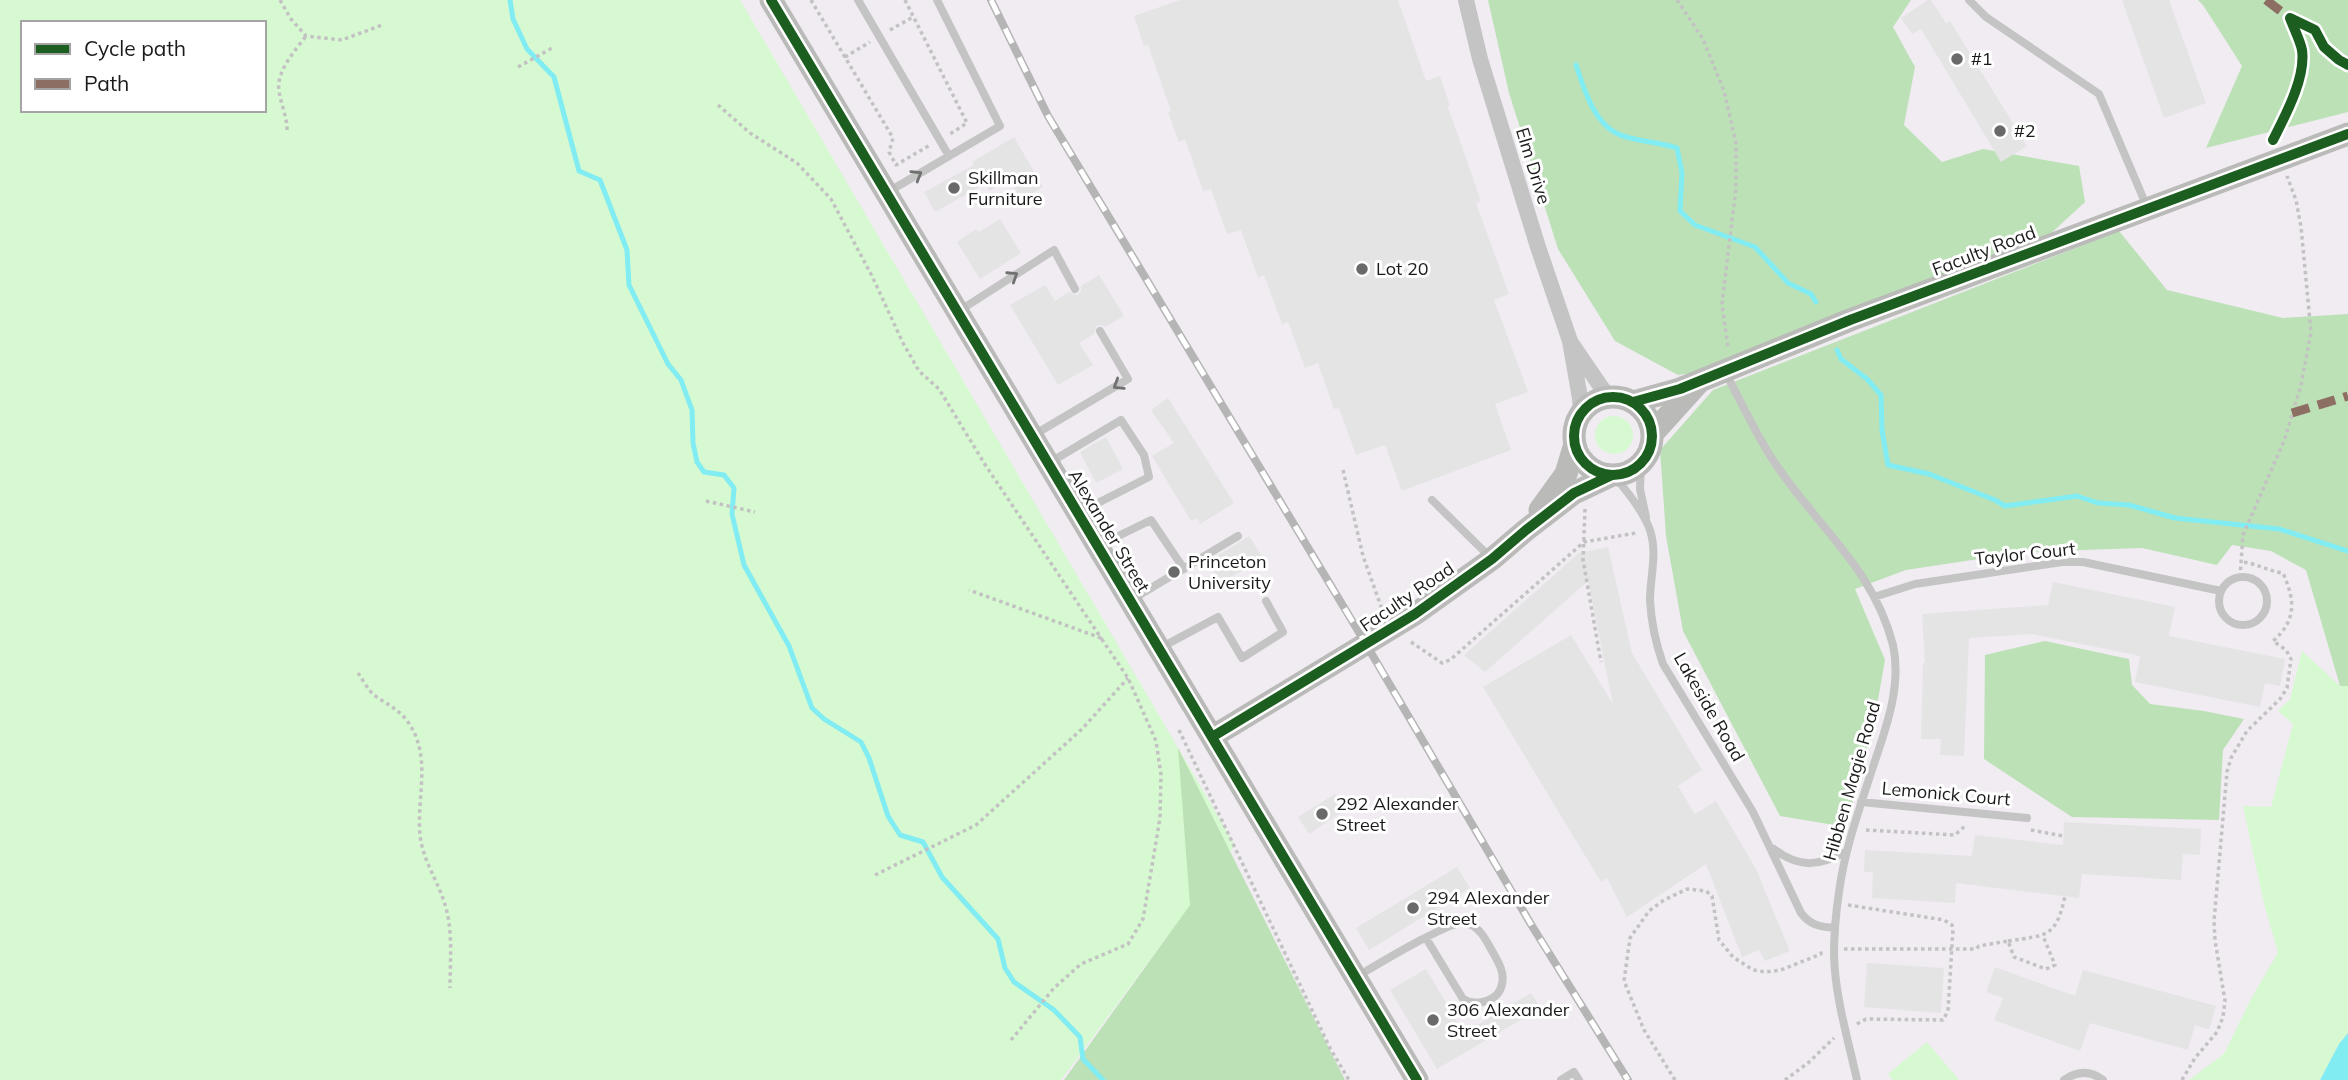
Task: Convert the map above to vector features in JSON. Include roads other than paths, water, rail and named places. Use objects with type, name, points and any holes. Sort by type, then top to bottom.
[{"type":"street","name":"Alexander Street","points":[[771,0],[1417,1080]]},
{"type":"street","name":"Elm Drive","points":[[1466,0],[1480,59],[1570,341],[1581,414]]},
{"type":"street","name":"Faculty Road","points":[[1653,433],[1702,380],[1726,360],[2348,134]]},
{"type":"street","name":"Elm Drive","points":[[1570,341],[1608,397]]},
{"type":"street","name":"Faculty Road","points":[[1633,402],[1702,380]]},
{"type":"street","points":[[1608,397],[1621,397],[1633,402],[1643,410],[1653,433],[1651,444],[1641,463],[1623,473],[1612,475],[1589,466],[1580,456],[1575,444],[1574,434],[1581,414],[1598,400],[1608,397]]},
{"type":"street","name":"Faculty Road","points":[[1526,530],[1566,474],[1575,444]]},
{"type":"street","name":"Faculty Road","points":[[1212,737],[1367,645],[1456,586],[1574,494],[1612,475]]},
{"type":"lane","points":[[858,0],[948,156]]},
{"type":"lane","points":[[885,193],[1000,126],[937,0]]},
{"type":"lane","points":[[1969,0],[1986,17],[2099,94],[2148,208]]},
{"type":"lane","points":[[956,313],[1054,250],[1075,289]]},
{"type":"lane","points":[[1031,436],[1128,379],[1100,331]]},
{"type":"lane","name":"Hibben Magie Road","points":[[1726,360],[1773,461],[1855,562],[1884,614],[1894,649],[1895,680],[1890,714],[1847,851],[1835,928],[1837,983],[1857,1080]]},
{"type":"lane","points":[[1048,464],[1121,421],[1144,455],[1149,477],[1077,513]]},
{"type":"lane","points":[[1641,463],[1640,489],[1649,526]]},
{"type":"lane","name":"Lakeside Road","points":[[1612,475],[1629,494],[1649,526],[1654,565],[1650,602],[1663,664],[1753,812],[1801,913],[1818,926],[1835,928]]},
{"type":"lane","points":[[1432,499],[1492,559]]},
{"type":"lane","points":[[1098,546],[1152,520],[1184,569]]},
{"type":"lane","points":[[1131,600],[1238,536]]},
{"type":"lane","name":"Taylor Court","points":[[1874,597],[1915,584],[2062,562],[2083,562],[2221,591]]},
{"type":"lane","points":[[2239,577],[2255,581],[2265,593],[2265,609],[2256,621],[2242,625],[2227,619],[2219,606],[2221,591],[2239,577]]},
{"type":"lane","points":[[1159,649],[1219,617],[1241,658],[1283,632],[1266,601]]},
{"type":"lane","name":"Lemonick Court","points":[[1861,802],[2027,818]]},
{"type":"lane","points":[[1771,847],[1787,860],[1804,863],[1826,861],[1847,851]]},
{"type":"lane","points":[[1356,978],[1426,938],[1463,922],[1476,927],[1501,967],[1504,977],[1501,990],[1495,997],[1480,1004],[1463,999],[1426,938]]},
{"type":"lane","points":[[1561,1080],[1574,1072],[1579,1080]]},
{"type":"lane","points":[[2064,1080],[2079,1072],[2088,1072],[2103,1080]]},
{"type":"water","points":[[2348,1033],[2348,1080],[2320,1080],[2339,1044]]},
{"type":"waterway","points":[[510,0],[513,19],[527,49],[554,77],[579,171],[600,180],[627,250],[629,285],[668,364],[681,380],[692,410],[693,443],[697,462],[704,472],[724,475],[734,488],[732,514],[744,565],[789,646],[812,708],[824,719],[861,742],[888,816],[900,835],[923,842],[942,877],[998,939],[1005,968],[1014,982],[1054,1010],[1080,1037],[1083,1059],[1103,1080]]},
{"type":"waterway","points":[[1576,65],[1592,106],[1605,125],[1623,136],[1677,148],[1682,173],[1680,211],[1695,225],[1755,247],[1788,283],[1811,294],[1816,302]]},
{"type":"waterway","points":[[1837,350],[1841,359],[1867,379],[1881,395],[1882,430],[1888,465],[1929,474],[2005,506],[2077,496],[2098,503],[2129,505],[2175,518],[2279,529],[2348,551]]},
{"type":"railway","points":[[991,0],[1048,116],[1357,629],[1532,926],[1628,1080]]},
{"type":"place","name":"#1","points":[[1957,59]]},
{"type":"place","name":"#2","points":[[2000,131]]},
{"type":"place","name":"Skillman Furniture","points":[[954,188]]},
{"type":"place","name":"Lot 20","points":[[1362,269]]},
{"type":"place","name":"Princeton University","points":[[1174,572]]},
{"type":"place","name":"292 Alexander Street","points":[[1322,814]]},
{"type":"place","name":"294 Alexander Street","points":[[1413,908]]},
{"type":"place","name":"306 Alexander Street","points":[[1433,1020]]}]
